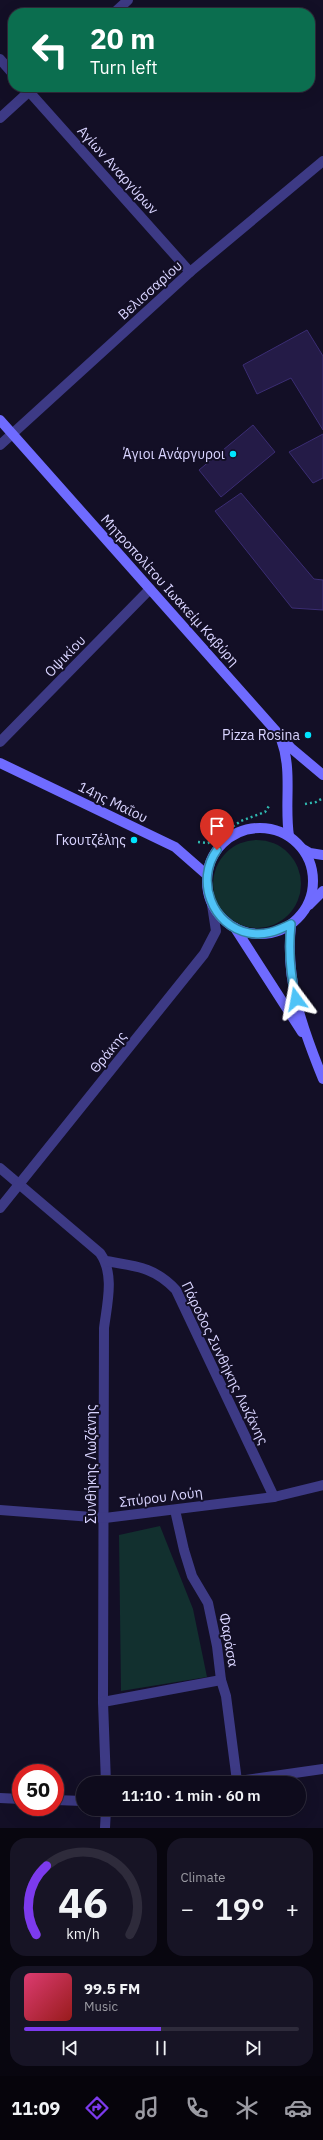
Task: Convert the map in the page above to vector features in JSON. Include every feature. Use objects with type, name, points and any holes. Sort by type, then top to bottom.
[{"type":"main road","name":"Μητροπολίτου Ιωακείμ Καβύρη","points":[[0,420],[291,748],[323,775]]},
{"type":"main road","points":[[279,734],[286,757],[286,811],[289,836]]},
{"type":"main road","name":"14ης Μαΐου","points":[[0,763],[175,847],[207,875]]},
{"type":"main road","points":[[323,855],[310,853],[303,849],[289,836],[272,829],[254,828],[237,833],[222,843],[212,858],[207,875],[207,890],[212,905],[222,918],[235,928],[249,933],[263,934],[278,931],[291,924],[323,891]]},
{"type":"main road","points":[[303,849],[310,863],[313,879],[312,895],[305,909]]},
{"type":"main road","points":[[291,924],[288,951],[291,978],[308,1042],[323,1078]]},
{"type":"main road","points":[[235,928],[308,1042]]},
{"type":"street","points":[[119,8],[128,0]]},
{"type":"street","points":[[0,60],[8,69]]},
{"type":"street","points":[[0,118],[25,92]]},
{"type":"street","name":"Αγίων Αναργύρων","points":[[32,92],[190,272]]},
{"type":"street","name":"Βελισσαρίου","points":[[0,445],[190,272],[323,161]]},
{"type":"street","name":"Οψικίου","points":[[0,742],[150,589]]},
{"type":"street","name":"Θράκης","points":[[0,1208],[204,954],[216,930],[212,905]]},
{"type":"street","points":[[0,1168],[92,1246],[106,1261]]},
{"type":"street","name":"Πάροδος Συνθήκης Λωζάνης","points":[[106,1261],[151,1270],[165,1278],[176,1290],[274,1497]]},
{"type":"street","name":"Συνθήκης Λωζάνης","points":[[106,1261],[109,1287],[104,1328],[105,1518],[103,1702],[106,1776]]},
{"type":"street","name":"Σπύρου Λούη","points":[[0,1510],[105,1518],[274,1497],[323,1485]]},
{"type":"street","name":"Φαράσα","points":[[175,1510],[184,1550],[192,1576],[208,1602],[217,1646],[221,1680],[226,1696],[236,1776]]},
{"type":"street","points":[[103,1702],[221,1680]]},
{"type":"street","points":[[273,1776],[323,1769]]},
{"type":"street","points":[[0,1798],[12,1799]]},
{"type":"street","points":[[64,1800],[76,1801]]},
{"type":"street","points":[[105,1828],[106,1816]]},
{"type":"path","points":[[175,847],[182,836],[200,843],[208,843],[241,821],[265,812],[275,796],[287,797],[304,804],[316,802],[323,798]]},
{"type":"green space","points":[[248,840],[266,840],[282,847],[294,859],[301,875],[301,893],[294,909],[282,921],[266,928],[248,928],[232,921],[220,909],[213,893],[213,875],[220,859],[232,847]]},
{"type":"green space","points":[[160,1526],[193,1609],[207,1677],[121,1691],[119,1535]]},
{"type":"building","points":[[307,330],[323,356],[323,430],[291,378],[257,394],[243,365]]},
{"type":"building","points":[[253,425],[275,452],[221,497],[199,470]]},
{"type":"building","points":[[323,434],[323,478],[313,483],[289,452]]},
{"type":"building","points":[[241,493],[314,579],[323,580],[323,610],[292,608],[215,511]]},
{"type":"place","name":"Άγιοι Ανάργυροι","points":[[233,454]]},
{"type":"place","name":"Pizza Rosina","points":[[308,735]]},
{"type":"place","name":"Γκουτζέλης","points":[[134,840]]},
{"type":"route","points":[[217,850],[212,858],[207,875],[207,890],[212,905],[222,918],[235,928],[249,933],[263,934],[278,931],[291,924],[288,951],[291,978],[296,999]]}]
